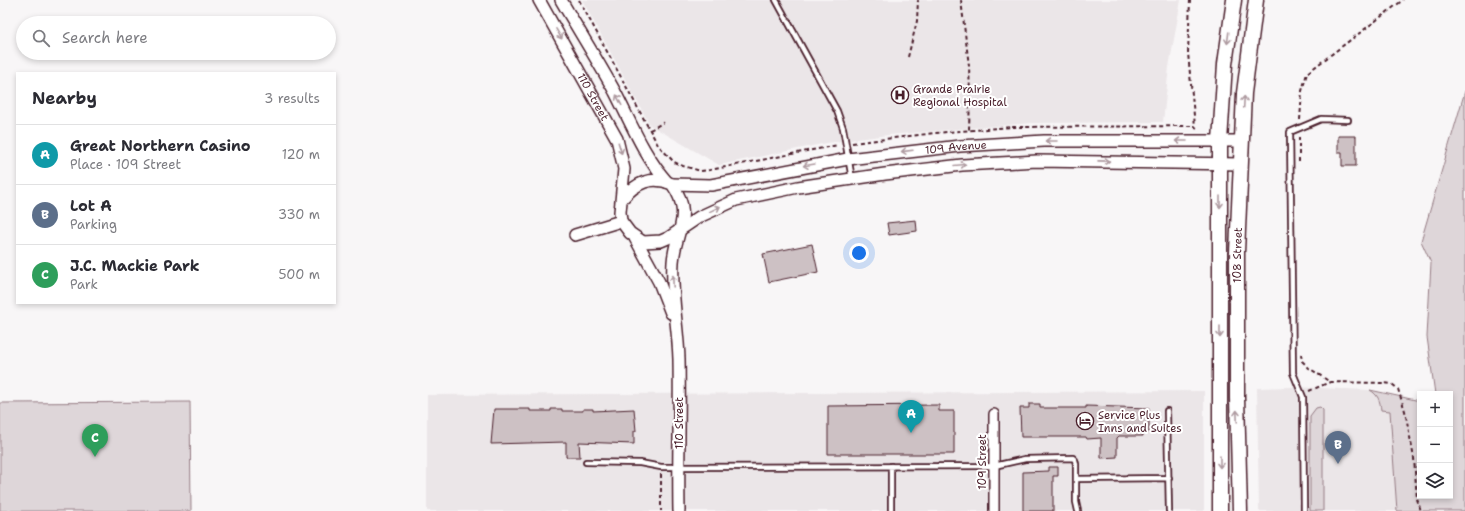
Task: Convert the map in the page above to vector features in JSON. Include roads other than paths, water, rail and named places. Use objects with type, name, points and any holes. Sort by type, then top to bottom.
[{"type":"main road","name":"108 Street","points":[[1220,511],[1220,141],[1225,64],[1234,0]]},
{"type":"main road","name":"108 Street","points":[[1240,511],[1237,398],[1236,252],[1247,65],[1256,0]]},
{"type":"street","name":"110 Street","points":[[539,0],[617,139],[624,169],[622,199]]},
{"type":"street","name":"110 Street","points":[[561,0],[615,92],[650,160],[670,183]]},
{"type":"street","name":"109 Avenue","points":[[670,183],[704,185],[722,184],[795,168],[848,159],[927,149],[1001,143],[1242,141]]},
{"type":"street","name":"109 Avenue","points":[[681,228],[712,210],[736,200],[852,179],[929,168],[994,162],[1045,161],[1241,164]]},
{"type":"street","points":[[655,180],[670,183],[682,202],[684,212],[681,228],[668,238],[661,241],[643,242],[635,238],[622,221],[620,212],[622,199],[635,186],[644,181],[655,180]]},
{"type":"street","points":[[575,235],[622,221]]},
{"type":"street","name":"110 Street","points":[[679,511],[678,334],[674,295],[673,261],[681,228]]},
{"type":"street","name":"110 Street","points":[[635,238],[667,301],[678,334]]},
{"type":"street","name":"109 Street","points":[[994,414],[994,511]]},
{"type":"lane","points":[[776,0],[837,111],[852,179]]},
{"type":"lane","points":[[1304,511],[1303,397],[1293,373],[1290,132],[1321,119],[1348,120]]},
{"type":"lane","points":[[1167,411],[1169,511]]},
{"type":"lane","points":[[586,462],[640,463],[661,467],[994,466],[1025,458],[1073,458],[1076,464],[1078,511]]},
{"type":"lane","points":[[891,466],[891,511]]},
{"type":"lane","points":[[1076,479],[1169,478]]},
{"type":"place","name":"Grande Prairie Regional Hospital","points":[[900,95]]},
{"type":"place","name":"Service Plus Inns and Suites","points":[[1085,421]]},
{"type":"place","name":"Great Northern Casino","points":[[911,433]]},
{"type":"place","name":"J.C. Mackie Park","points":[[95,457]]},
{"type":"place","name":"Lot A","points":[[1338,464]]}]
